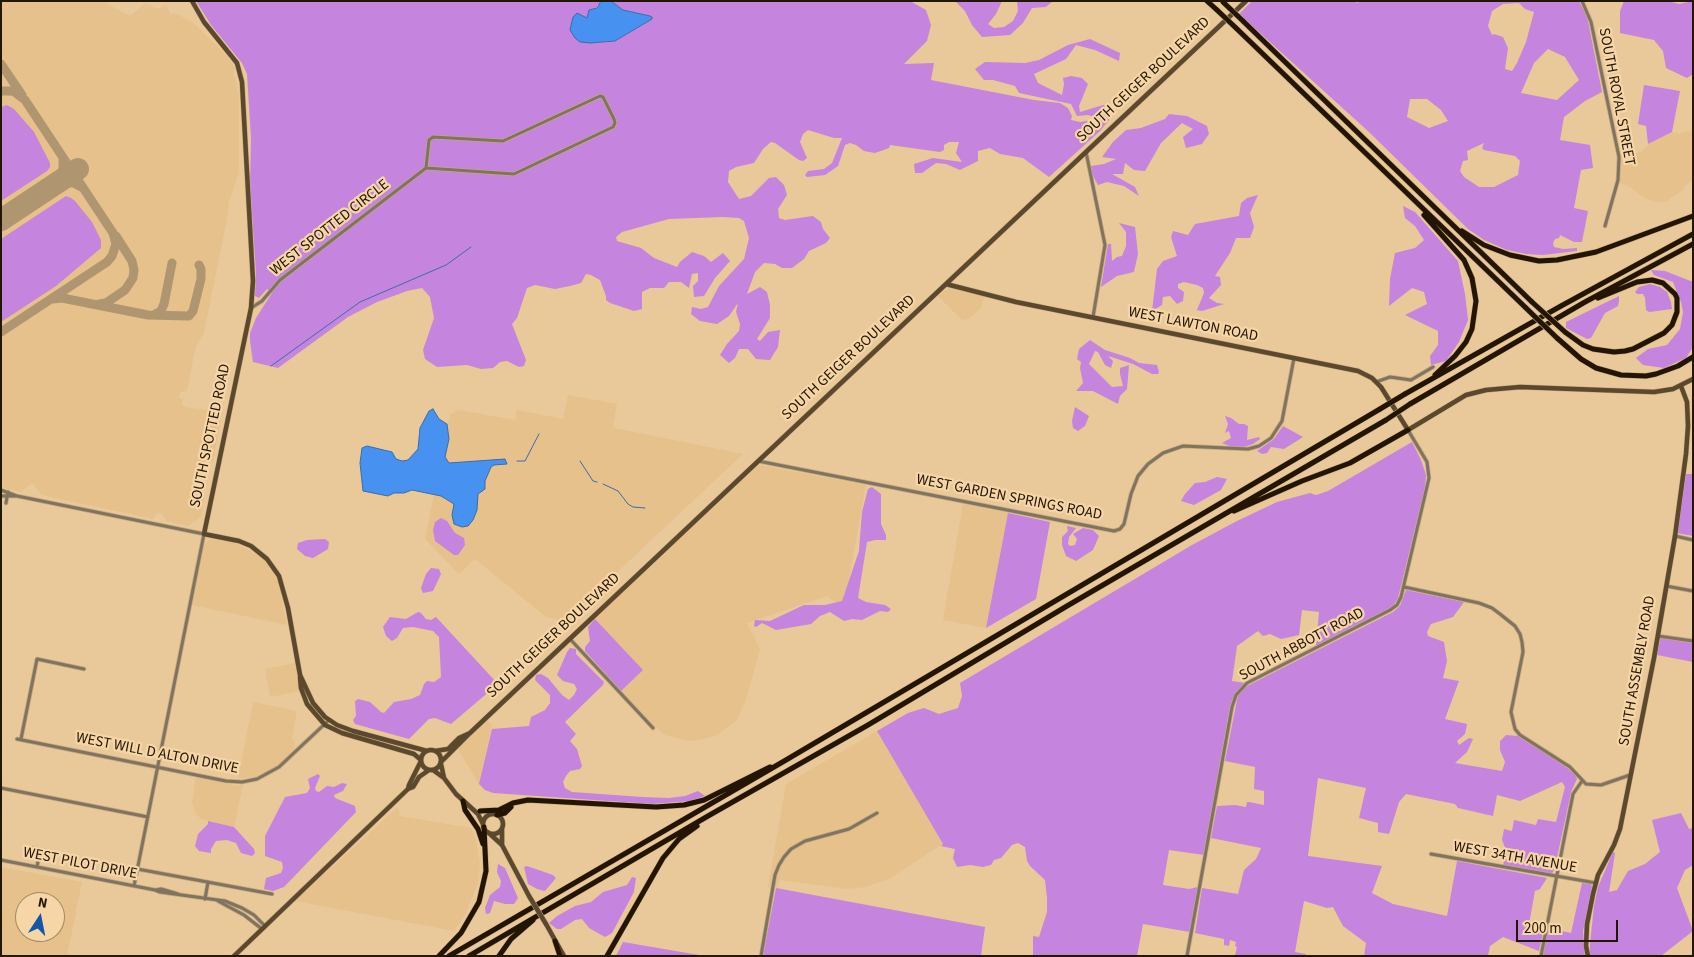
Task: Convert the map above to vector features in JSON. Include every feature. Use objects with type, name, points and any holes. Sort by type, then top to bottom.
[{"type":"highway","points":[[1208,1],[1418,206],[1556,338],[1581,359],[1596,368],[1620,375],[1646,376],[1678,366],[1693,357]]},
{"type":"highway","points":[[1223,2],[1532,302],[1565,332],[1583,345],[1593,349],[1614,352],[1633,349],[1664,333],[1674,322],[1677,312],[1677,298],[1674,294],[1663,283],[1652,280],[1637,282],[1616,292],[1585,302]]},
{"type":"highway","points":[[1418,206],[1429,222],[1464,260],[1472,278],[1476,301],[1472,329],[1466,342],[1430,381]]},
{"type":"highway","points":[[1457,228],[1484,245],[1510,255],[1538,261],[1557,260],[1596,252],[1693,216]]},
{"type":"highway","points":[[449,956],[786,760],[1405,394],[1693,234]]},
{"type":"highway","points":[[469,956],[868,725],[1585,302],[1693,244]]},
{"type":"highway","points":[[1222,515],[1302,480],[1350,463],[1408,430]]},
{"type":"highway","points":[[480,811],[499,810],[518,802],[536,800],[656,807],[684,805],[704,800],[759,771],[786,760]]},
{"type":"highway","points":[[494,815],[505,813],[518,802]]},
{"type":"highway","points":[[465,803],[465,810],[481,836],[486,852]]},
{"type":"highway","points":[[607,956],[663,858],[679,840],[708,816]]},
{"type":"highway","points":[[439,956],[461,934],[479,902],[486,871],[484,826]]},
{"type":"highway","points":[[499,956],[510,939],[530,924],[536,916]]},
{"type":"highway","points":[[555,941],[562,956]]},
{"type":"street","name":"SOUTH SPOTTED ROAD","points":[[134,886],[251,308],[253,281],[242,82],[237,63],[204,22],[192,1]]},
{"type":"street","name":"SOUTH GEIGER BOULEVARD","points":[[441,763],[470,732],[1246,1]]},
{"type":"street","name":"SOUTH ROYAL STREET","points":[[1582,1],[1591,22],[1619,157],[1618,179],[1605,226]]},
{"type":"street","points":[[600,96],[603,98],[615,123],[613,127],[510,175],[426,168],[429,140],[433,137],[503,141],[600,96]]},
{"type":"street","points":[[1086,151],[1105,245],[1093,317]]},
{"type":"street","name":"WEST SPOTTED CIRCLE","points":[[251,308],[262,301],[280,280],[426,168]]},
{"type":"street","name":"WEST LAWTON ROAD","points":[[946,284],[1016,302],[1358,371],[1376,382],[1408,430]]},
{"type":"street","name":"WEST GARDEN SPRINGS ROAD","points":[[758,461],[1114,531],[1120,529],[1124,524],[1131,494],[1138,476],[1148,464],[1164,453],[1183,446],[1248,449],[1259,446],[1271,438],[1282,421],[1294,358]]},
{"type":"street","points":[[1376,382],[1390,377],[1411,380],[1432,367]]},
{"type":"street","points":[[1408,430],[1466,395],[1486,390],[1520,387],[1644,392],[1663,391],[1682,386],[1693,379]]},
{"type":"street","name":"SOUTH ASSEMBLY ROAD","points":[[1588,956],[1586,946],[1587,924],[1596,883],[1619,833],[1658,636],[1690,439],[1688,409],[1682,386]]},
{"type":"street","name":"SOUTH ABBOTT ROAD","points":[[1187,956],[1232,707],[1236,695],[1247,683],[1397,605],[1404,587],[1429,478],[1427,462],[1408,430]]},
{"type":"street","points":[[1,490],[17,496],[238,541],[251,546],[267,558],[276,571],[284,589],[300,675],[300,688],[307,704],[325,725],[342,733],[414,754],[424,767],[444,778],[465,803],[478,814],[488,832],[502,845],[555,941]]},
{"type":"street","points":[[6,503],[8,492]]},
{"type":"street","points":[[1,496],[17,496]]},
{"type":"street","points":[[1674,536],[1693,540]]},
{"type":"street","points":[[1666,586],[1693,591]]},
{"type":"street","points":[[1404,587],[1486,605],[1515,626],[1522,642],[1522,652],[1511,712],[1515,729],[1526,739],[1570,767],[1582,781],[1591,785],[1601,785],[1631,775]]},
{"type":"street","points":[[1658,636],[1693,641]]},
{"type":"street","points":[[569,639],[653,728]]},
{"type":"street","name":"WEST WILL D ALTON DRIVE","points":[[84,669],[37,659],[19,739],[158,768],[226,781],[242,782],[257,779],[279,767],[329,720]]},
{"type":"street","points":[[300,675],[318,711],[329,720],[353,731],[427,751],[435,751],[439,754],[444,778]]},
{"type":"street","name":"SOUTH GEIGER BOULEVARD","points":[[435,751],[448,749],[459,738],[470,732]]},
{"type":"street","points":[[408,789],[423,755],[427,751]]},
{"type":"street","points":[[234,956],[408,789],[413,787],[420,777],[441,763]]},
{"type":"street","points":[[1541,956],[1574,794],[1582,781]]},
{"type":"street","points":[[1,788],[148,817]]},
{"type":"street","points":[[465,803],[480,811],[494,815],[502,822],[502,845]]},
{"type":"street","points":[[760,956],[775,875],[778,865],[784,857],[792,849],[805,841],[849,829],[877,813]]},
{"type":"street","points":[[484,826],[486,818],[494,815]]},
{"type":"street","points":[[488,832],[494,834],[502,828]]},
{"type":"street","points":[[32,848],[56,853]]},
{"type":"street","points":[[37,867],[40,850]]},
{"type":"street","name":"WEST 34TH AVENUE","points":[[1431,854],[1596,883]]},
{"type":"street","name":"WEST PILOT DRIVE","points":[[1,860],[172,894],[225,901],[242,908],[264,927]]},
{"type":"street","points":[[132,868],[272,894]]},
{"type":"street","points":[[205,899],[208,882]]},
{"type":"shaded area","points":[[1,1],[102,1],[130,16],[145,3],[158,9],[166,5],[171,15],[174,13],[193,22],[228,57],[235,68],[233,76],[235,77],[239,97],[239,172],[229,202],[204,332],[195,349],[187,391],[180,392],[179,398],[183,399],[182,404],[184,407],[222,412],[213,461],[207,461],[200,471],[197,492],[205,494],[201,517],[188,526],[166,521],[162,514],[157,513],[153,519],[42,495],[32,483],[21,492],[3,488],[1,485]]},
{"type":"shaded area","points":[[196,1],[601,1],[588,18],[585,18],[603,42],[615,41],[652,19],[650,16],[623,10],[611,1],[910,1],[926,10],[931,25],[927,41],[904,64],[934,63],[931,80],[1034,100],[1060,103],[1068,108],[1072,116],[1071,120],[1080,122],[1092,120],[1095,117],[1088,115],[1077,116],[1071,104],[1019,93],[1015,86],[993,80],[984,80],[975,69],[985,62],[1025,63],[1039,60],[1068,45],[1090,39],[1120,53],[1119,61],[1095,50],[1076,45],[1066,59],[1034,74],[1038,83],[1062,95],[1063,78],[1071,76],[1082,78],[1088,84],[1079,106],[1080,112],[1103,105],[1110,106],[1109,120],[1100,131],[1049,177],[1023,158],[1000,154],[990,148],[978,151],[978,161],[960,170],[946,164],[936,163],[922,173],[915,173],[914,164],[933,158],[962,162],[956,153],[959,142],[949,142],[944,145],[944,150],[940,152],[890,145],[889,148],[875,153],[864,151],[850,143],[845,145],[838,166],[825,175],[807,177],[805,175],[808,171],[824,169],[832,163],[842,138],[834,138],[808,130],[803,134],[800,142],[807,158],[803,161],[771,142],[763,149],[754,163],[736,167],[729,171],[728,182],[739,199],[751,196],[769,178],[776,177],[784,185],[787,195],[778,209],[779,218],[785,220],[813,216],[821,222],[823,229],[830,238],[826,243],[809,251],[804,259],[792,268],[782,268],[775,264],[764,263],[755,272],[747,294],[760,287],[767,292],[770,305],[770,318],[757,339],[760,341],[768,332],[780,330],[778,347],[770,360],[756,359],[748,349],[739,349],[735,358],[729,363],[720,355],[739,331],[740,324],[736,312],[738,303],[729,316],[717,324],[700,321],[691,314],[692,307],[701,309],[708,307],[719,286],[744,259],[749,238],[744,221],[739,218],[723,217],[669,219],[622,232],[616,237],[617,241],[641,248],[654,258],[677,267],[692,252],[704,256],[711,262],[723,253],[730,261],[715,278],[704,296],[694,297],[693,286],[698,281],[698,273],[692,274],[689,288],[681,282],[669,282],[664,288],[650,288],[642,292],[642,309],[634,311],[606,300],[600,280],[591,275],[586,274],[581,283],[570,286],[555,289],[535,285],[527,288],[517,318],[512,324],[526,360],[524,366],[519,367],[507,361],[500,362],[493,368],[481,369],[467,365],[437,367],[425,359],[423,350],[434,318],[430,297],[422,288],[407,291],[377,302],[348,317],[278,368],[253,362],[250,341],[250,333],[256,318],[272,293],[267,289],[259,298],[255,296],[256,273],[250,184],[251,138],[247,74],[242,63],[211,25]]},
{"type":"shaded area","points":[[955,1],[1002,1],[996,14],[988,24],[994,28],[1004,27],[1013,21],[1018,11],[1017,1],[1053,1],[1046,7],[1032,8],[1023,23],[1010,35],[982,37],[972,25],[965,11]]},
{"type":"shaded area","points":[[1252,1],[1353,1],[1358,3],[1359,1],[1579,1],[1587,16],[1602,92],[1585,101],[1564,117],[1560,140],[1590,145],[1593,168],[1581,170],[1574,208],[1588,211],[1582,242],[1574,242],[1560,235],[1553,243],[1554,247],[1563,249],[1577,248],[1577,251],[1543,255],[1526,254],[1507,250],[1484,240],[1468,229],[1369,132],[1239,14]],"holes":[[[1519,3],[1525,9],[1534,12],[1526,42],[1512,71],[1505,69],[1508,48],[1503,37],[1492,35],[1488,26],[1492,11],[1503,4]],[[1548,49],[1565,57],[1579,80],[1557,100],[1521,93],[1534,63]],[[1410,99],[1427,99],[1441,110],[1448,121],[1429,128],[1407,117]],[[1484,143],[1482,148],[1484,150],[1515,156],[1520,161],[1518,175],[1494,187],[1479,187],[1464,177],[1460,171],[1463,161],[1468,160],[1467,151]]]},
{"type":"shaded area","points":[[1624,1],[1668,1],[1679,4],[1693,1],[1693,74],[1687,78],[1666,68],[1663,51],[1654,40],[1620,33],[1620,11]]},
{"type":"shaded area","points":[[1644,85],[1680,91],[1672,132],[1648,144],[1646,126],[1638,124]]},
{"type":"shaded area","points":[[7,105],[14,109],[34,132],[50,163],[50,167],[47,171],[1,201],[1,107]]},
{"type":"shaded area","points":[[1169,114],[1187,116],[1207,126],[1209,134],[1202,144],[1186,148],[1183,137],[1193,129],[1182,123],[1161,143],[1145,171],[1134,170],[1125,163],[1123,174],[1112,174],[1135,187],[1139,196],[1124,186],[1107,182],[1098,185],[1092,174],[1091,166],[1104,164],[1116,159],[1102,157],[1113,142],[1126,130],[1141,128],[1165,119]]},
{"type":"shaded area","points":[[1688,131],[1693,132],[1693,180],[1684,186],[1683,190],[1667,201],[1657,202],[1643,197],[1630,187],[1620,183],[1621,167],[1619,154],[1631,156],[1642,151],[1654,140],[1672,132],[1679,134]]},
{"type":"shaded area","points":[[1258,195],[1250,213],[1254,227],[1250,238],[1236,238],[1230,253],[1215,276],[1220,277],[1221,285],[1209,298],[1217,303],[1224,304],[1202,311],[1197,310],[1204,293],[1203,288],[1184,282],[1178,284],[1178,288],[1184,292],[1183,301],[1177,304],[1170,296],[1163,297],[1162,305],[1152,311],[1157,269],[1163,261],[1177,256],[1171,237],[1173,231],[1188,235],[1195,224],[1239,216],[1241,203],[1247,198]]},
{"type":"shaded area","points":[[66,196],[75,201],[92,222],[101,240],[101,248],[56,286],[1,322],[1,239]]},
{"type":"shaded area","points":[[1403,206],[1415,212],[1458,261],[1465,294],[1468,320],[1459,342],[1446,361],[1431,365],[1430,356],[1438,345],[1438,331],[1405,315],[1427,304],[1424,292],[1412,288],[1389,306],[1390,279],[1395,253],[1415,248],[1424,240],[1415,226],[1405,218]]},
{"type":"shaded area","points":[[1119,223],[1135,227],[1138,254],[1134,272],[1117,276],[1101,287],[1108,244],[1111,244],[1112,261],[1122,256],[1126,246],[1126,232]]},
{"type":"shaded area","points":[[1651,270],[1665,271],[1693,282],[1693,347],[1686,358],[1664,368],[1643,365],[1636,358],[1648,349],[1667,345],[1680,329],[1683,312],[1673,282],[1654,275]]},
{"type":"shaded area","points":[[1650,284],[1660,287],[1667,292],[1672,309],[1649,312],[1646,310],[1643,294],[1635,292],[1639,287]]},
{"type":"shaded area","points":[[949,288],[984,296],[981,308],[969,319],[962,320],[938,296]]},
{"type":"shaded area","points":[[1619,296],[1618,306],[1605,313],[1591,338],[1587,339],[1566,328],[1566,322]]},
{"type":"shaded area","points":[[1090,340],[1105,350],[1139,363],[1157,365],[1159,372],[1158,374],[1152,374],[1133,364],[1108,356],[1113,361],[1111,368],[1105,365],[1098,352],[1095,351],[1089,364],[1112,387],[1123,386],[1120,368],[1129,365],[1127,389],[1120,396],[1118,404],[1093,391],[1076,391],[1083,383],[1080,368],[1081,362],[1077,359],[1079,349]]},
{"type":"shaded area","points":[[568,395],[617,404],[614,428],[743,454],[565,621],[546,617],[475,559],[459,574],[425,539],[450,414],[459,410],[515,420],[517,410],[563,419]]},
{"type":"shaded area","points":[[1075,407],[1089,416],[1085,426],[1078,431],[1073,428],[1072,421]]},
{"type":"shaded area","points":[[1225,416],[1239,424],[1248,426],[1247,440],[1259,437],[1260,439],[1244,447],[1232,447],[1222,443],[1231,438],[1229,431],[1225,433],[1228,424]]},
{"type":"shaded area","points":[[1283,426],[1303,437],[1284,449],[1271,447],[1267,453],[1262,454],[1257,451],[1274,439]]},
{"type":"shaded area","points":[[1412,442],[1426,475],[1425,488],[1398,598],[1394,605],[1316,646],[1319,612],[1302,610],[1299,635],[1281,639],[1270,634],[1263,636],[1258,631],[1237,646],[1232,681],[1245,683],[1235,693],[1230,706],[1204,855],[1169,850],[1163,885],[1189,889],[1198,887],[1190,932],[1143,924],[1137,956],[1033,956],[1033,936],[1039,937],[1047,912],[1047,898],[1045,880],[1030,866],[1027,861],[1025,847],[1018,843],[1012,845],[1001,858],[994,860],[991,865],[983,867],[970,865],[957,867],[953,858],[955,849],[941,846],[943,844],[877,731],[908,713],[924,708],[939,714],[958,708],[962,696],[960,683],[1192,545],[1277,502],[1310,493],[1316,495],[1328,491]]},
{"type":"shaded area","points":[[759,465],[866,485],[847,589],[842,601],[836,603],[827,596],[747,623],[760,649],[745,703],[736,721],[717,735],[704,739],[689,741],[665,735],[621,691],[642,670],[595,619]]},
{"type":"shaded area","points":[[1686,474],[1693,474],[1693,536],[1677,533]]},
{"type":"shaded area","points":[[1217,477],[1227,479],[1221,490],[1194,505],[1181,501],[1195,483],[1205,482]]},
{"type":"shaded area","points":[[872,487],[881,494],[881,524],[886,540],[867,542],[858,598],[866,602],[885,605],[891,609],[888,612],[880,611],[862,620],[852,619],[844,621],[830,612],[820,616],[811,624],[776,630],[762,623],[756,627],[754,626],[755,620],[770,621],[804,605],[825,605],[842,601],[859,551],[862,512],[868,489]]},
{"type":"shaded area","points":[[963,504],[1008,513],[986,628],[943,620]]},
{"type":"shaded area","points":[[1008,513],[1050,522],[1036,599],[986,628]]},
{"type":"shaded area","points":[[441,518],[447,521],[455,533],[464,538],[465,545],[458,555],[454,555],[435,541],[433,530],[435,522]]},
{"type":"shaded area","points":[[1067,526],[1076,528],[1069,537],[1068,544],[1070,546],[1075,545],[1077,539],[1073,534],[1083,528],[1093,530],[1099,536],[1093,550],[1076,561],[1066,556],[1062,545],[1062,537],[1068,531]]},
{"type":"shaded area","points":[[210,539],[231,542],[244,547],[267,563],[278,582],[287,625],[192,605],[204,545]]},
{"type":"shaded area","points":[[325,539],[329,542],[328,549],[313,558],[305,556],[297,549],[298,543],[307,540]]},
{"type":"shaded area","points":[[431,568],[439,569],[441,574],[433,591],[423,593],[421,588],[426,574]]},
{"type":"shaded area","points":[[1406,590],[1464,602],[1453,617],[1431,624],[1427,632],[1428,636],[1444,642],[1447,661],[1443,678],[1459,681],[1445,719],[1467,724],[1465,734],[1457,741],[1459,745],[1469,738],[1473,739],[1467,752],[1455,763],[1502,771],[1505,762],[1500,750],[1500,741],[1506,735],[1518,736],[1575,774],[1577,779],[1571,792],[1555,867],[1552,874],[1503,866],[1506,850],[1502,840],[1504,829],[1512,831],[1514,820],[1536,825],[1538,819],[1556,822],[1565,787],[1562,782],[1520,801],[1497,795],[1493,816],[1458,808],[1455,804],[1406,794],[1399,802],[1389,834],[1378,832],[1378,823],[1359,818],[1366,788],[1318,778],[1308,856],[1382,866],[1372,893],[1393,904],[1447,916],[1457,861],[1547,878],[1540,889],[1535,891],[1529,924],[1544,927],[1539,951],[1503,937],[1490,946],[1488,956],[1364,956],[1366,943],[1343,926],[1333,907],[1327,908],[1304,901],[1295,952],[1306,954],[1306,956],[1235,956],[1236,942],[1230,940],[1229,946],[1224,945],[1224,939],[1195,933],[1202,888],[1238,894],[1244,870],[1256,859],[1261,848],[1211,838],[1217,806],[1235,805],[1246,807],[1247,802],[1264,805],[1264,791],[1254,789],[1255,767],[1225,761],[1238,695],[1245,687],[1393,612],[1400,606]]},
{"type":"shaded area","points":[[418,612],[426,619],[431,620],[436,617],[498,684],[451,724],[435,718],[429,719],[409,739],[355,724],[353,720],[356,716],[355,701],[358,699],[370,702],[384,713],[394,702],[411,699],[420,695],[427,681],[434,682],[441,677],[439,637],[433,631],[413,627],[403,628],[397,638],[392,641],[386,636],[383,627],[390,617],[406,619]]},
{"type":"shaded area","points":[[595,619],[643,670],[621,691],[585,651],[585,647],[590,641],[588,627]]},
{"type":"shaded area","points":[[1661,635],[1693,639],[1693,662],[1657,655]]},
{"type":"shaded area","points":[[570,648],[576,649],[576,654],[604,682],[565,722],[576,734],[570,741],[577,749],[582,766],[580,769],[570,771],[566,776],[563,782],[565,788],[572,792],[669,798],[685,796],[698,791],[705,796],[690,801],[652,804],[493,793],[485,790],[479,784],[492,729],[529,726],[531,717],[545,710],[550,703],[550,695],[535,680],[536,675],[541,674],[548,678],[562,695],[569,700],[574,695],[577,689],[574,684],[563,681],[557,675]]},
{"type":"shaded area","points":[[295,663],[300,691],[270,697],[265,669]]},
{"type":"shaded area","points":[[253,702],[297,711],[292,738],[295,741],[294,751],[281,763],[261,776],[238,779]]},
{"type":"shaded area","points":[[487,720],[492,725],[479,784],[458,749]]},
{"type":"shaded area","points":[[877,731],[943,844],[890,878],[866,887],[847,889],[780,880],[778,888],[768,887],[786,784]]},
{"type":"shaded area","points":[[318,774],[320,776],[315,788],[316,791],[319,792],[327,786],[334,787],[342,783],[347,784],[343,791],[334,795],[335,798],[355,806],[356,812],[284,887],[273,891],[264,889],[266,878],[281,873],[283,868],[282,862],[265,856],[265,836],[285,797],[307,793],[310,788],[308,779]]},
{"type":"shaded area","points":[[196,777],[238,786],[243,784],[234,827],[208,821],[196,814],[192,803]]},
{"type":"shaded area","points":[[398,807],[400,816],[471,828],[476,840],[480,865],[478,883],[465,915],[454,931],[295,901]]},
{"type":"shaded area","points":[[1681,813],[1689,829],[1693,828],[1693,865],[1685,870],[1677,888],[1693,931],[1661,956],[1590,956],[1594,906],[1598,887],[1613,852],[1615,853],[1609,892],[1617,890],[1628,871],[1645,864],[1660,852],[1652,820]]},
{"type":"shaded area","points":[[208,821],[234,827],[254,849],[255,853],[252,856],[241,853],[236,843],[227,840],[216,841],[211,849],[211,853],[199,851],[195,846],[198,834],[208,824]]},
{"type":"shaded area","points":[[498,864],[505,868],[518,898],[514,904],[494,901],[490,913],[486,914],[485,908],[490,895],[500,887],[501,881],[497,872]]},
{"type":"shaded area","points":[[527,866],[553,875],[556,878],[545,891],[537,889],[528,884],[524,867]]},
{"type":"shaded area","points":[[1,867],[82,882],[67,956],[1,956]]},
{"type":"shaded area","points":[[632,877],[636,878],[634,892],[612,933],[605,937],[589,928],[582,919],[575,920],[561,929],[557,929],[549,923],[575,906],[591,902],[603,892],[627,885]]},
{"type":"shaded area","points":[[1582,883],[1591,884],[1592,887],[1583,931],[1585,956],[1542,956],[1547,928],[1571,933]]},
{"type":"shaded area","points":[[776,888],[985,927],[981,956],[763,956]]},
{"type":"shaded area","points":[[623,942],[699,955],[699,956],[616,956]]},
{"type":"water","points":[[601,1],[611,1],[623,10],[650,16],[652,19],[615,41],[580,42],[570,30],[573,17],[577,13],[587,18],[589,10],[597,8]]},
{"type":"water","points":[[433,409],[439,419],[447,424],[449,439],[445,457],[449,463],[505,459],[507,464],[491,467],[485,481],[485,489],[478,494],[477,510],[468,526],[462,527],[454,524],[452,515],[454,504],[441,496],[412,490],[388,496],[363,491],[360,463],[362,448],[367,446],[392,452],[396,459],[408,460],[418,449],[420,428],[429,411]]},
{"type":"waterway","points":[[271,366],[360,302],[446,265],[471,247]]},
{"type":"waterway","points":[[517,461],[525,461],[539,434]]},
{"type":"waterway","points":[[580,461],[593,481],[597,482]]},
{"type":"waterway","points":[[603,484],[618,491],[628,504],[633,507],[645,508]]},
{"type":"taxiway","points":[[1,64],[22,95]]},
{"type":"taxiway","points":[[1,91],[13,91],[25,100],[113,233],[116,244],[112,256],[107,262],[1,332]]},
{"type":"taxiway","points":[[59,182],[63,173],[63,159]]},
{"type":"taxiway","points":[[59,182],[74,183],[83,188]]},
{"type":"taxiway","points":[[99,304],[106,303],[125,290],[133,278],[132,261],[116,236]]},
{"type":"taxiway","points":[[154,315],[161,311],[164,304],[172,263]]},
{"type":"taxiway","points":[[52,299],[62,298],[148,315],[189,316],[193,311],[201,279],[199,265]]},
{"type":"runway","points":[[1,220],[78,169]]}]
